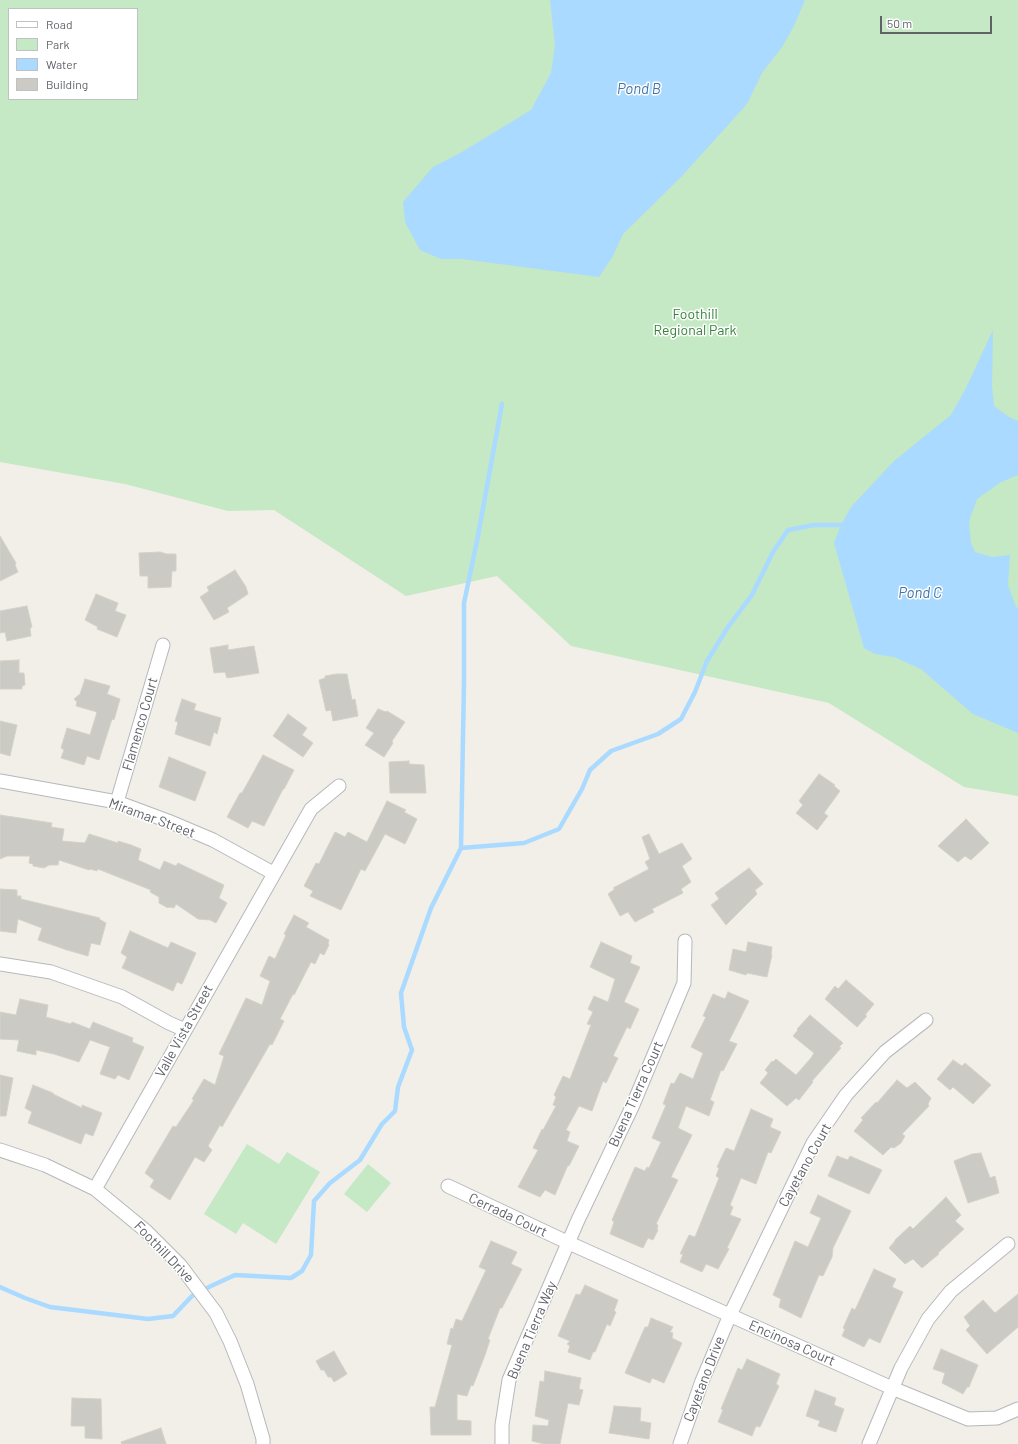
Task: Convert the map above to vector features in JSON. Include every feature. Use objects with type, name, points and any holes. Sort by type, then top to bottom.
[{"type":"street","name":"Flamenco Court","points":[[117,802],[163,645]]},
{"type":"street","name":"Miramar Street","points":[[0,781],[117,802],[213,840],[273,873]]},
{"type":"street","name":"Valle Vista Street","points":[[95,1189],[273,873],[311,809],[340,786]]},
{"type":"street","name":"Buena Tierra Court","points":[[569,1243],[578,1220],[632,1107],[684,983],[684,942]]},
{"type":"street","points":[[0,964],[51,972],[122,997],[169,1023],[185,1030]]},
{"type":"street","name":"Cayetano Court","points":[[730,1315],[813,1143],[846,1095],[885,1052],[926,1020]]},
{"type":"street","name":"Foothill Drive","points":[[0,1150],[45,1166],[95,1189],[146,1231],[180,1265],[216,1313],[230,1341],[247,1384],[263,1444]]},
{"type":"street","name":"Cerrada Court","points":[[448,1186],[569,1243]]},
{"type":"street","name":"Encinosa Court","points":[[569,1243],[892,1388],[968,1419],[997,1418],[1018,1409]]},
{"type":"street","name":"Buena Tierra Way","points":[[502,1444],[502,1425],[509,1380],[569,1243]]},
{"type":"street","points":[[869,1444],[901,1368],[932,1313],[951,1291],[1008,1244]]},
{"type":"street","name":"Cayetano Drive","points":[[680,1444],[702,1381],[730,1315]]},
{"type":"green space","name":"Foothill Regional Park","points":[[0,0],[1018,0],[1018,796],[964,787],[829,703],[571,646],[497,576],[406,596],[274,510],[228,511],[125,484],[0,462]]},
{"type":"green space","points":[[247,1144],[279,1164],[287,1152],[320,1172],[276,1244],[243,1223],[236,1234],[204,1214]]},
{"type":"green space","points":[[368,1164],[391,1183],[367,1212],[344,1194]]},
{"type":"water","name":"Pond B","points":[[550,0],[805,0],[794,26],[782,47],[762,73],[747,104],[681,177],[623,234],[613,256],[599,277],[462,259],[441,259],[420,250],[405,222],[403,202],[433,167],[462,152],[531,110],[551,73],[555,45]]},
{"type":"water","name":"Pond C","points":[[993,330],[992,387],[994,406],[1009,417],[1018,421],[1018,475],[1001,482],[977,499],[969,521],[971,543],[975,552],[992,557],[1010,555],[1008,585],[1016,607],[1018,608],[1018,733],[973,714],[921,669],[894,657],[875,654],[864,648],[834,543],[841,525],[851,507],[894,461],[951,415],[966,388]]},
{"type":"building","points":[[0,536],[16,563],[15,565],[18,572],[0,581]]},
{"type":"building","points":[[160,552],[176,554],[176,571],[172,571],[171,587],[148,588],[148,576],[140,576],[139,553]]},
{"type":"building","points":[[235,570],[246,587],[248,594],[227,608],[229,612],[214,620],[200,597],[209,591],[207,587]]},
{"type":"building","points":[[96,594],[118,603],[115,611],[126,615],[117,637],[97,629],[98,627],[85,620]]},
{"type":"building","points":[[27,606],[32,627],[30,628],[31,636],[7,641],[5,632],[0,633],[0,611]]},
{"type":"building","points":[[228,645],[228,650],[254,646],[259,673],[227,678],[225,672],[214,673],[210,648]]},
{"type":"building","points":[[19,660],[19,673],[24,673],[25,685],[22,686],[22,689],[0,689],[0,661]]},
{"type":"building","points":[[347,674],[352,700],[355,699],[358,716],[333,721],[331,710],[326,711],[319,680],[325,678],[325,676]]},
{"type":"building","points":[[85,679],[110,686],[107,694],[120,699],[99,760],[87,756],[84,765],[61,758],[64,750],[61,748],[67,728],[90,735],[97,712],[76,706],[77,702],[74,699],[80,694]]},
{"type":"building","points":[[182,699],[196,704],[194,710],[221,718],[217,734],[214,732],[210,746],[175,734],[178,722],[175,721]]},
{"type":"building","points":[[378,709],[387,711],[405,722],[392,741],[393,743],[384,757],[365,745],[374,733],[366,728]]},
{"type":"building","points":[[288,714],[307,728],[302,735],[313,743],[303,757],[273,736]]},
{"type":"building","points":[[0,721],[17,725],[10,756],[0,753]]},
{"type":"building","points":[[263,755],[294,770],[264,826],[252,821],[248,828],[227,817]]},
{"type":"building","points":[[169,757],[206,772],[195,801],[159,787]]},
{"type":"building","points":[[409,761],[409,764],[424,765],[426,793],[390,793],[389,762]]},
{"type":"building","points":[[819,774],[835,785],[834,786],[840,791],[824,813],[828,816],[817,830],[796,813],[803,805],[799,801]]},
{"type":"building","points":[[387,801],[406,810],[404,812],[417,819],[405,844],[385,834],[365,871],[361,869],[341,910],[310,896],[313,891],[304,886],[316,863],[319,864],[335,832],[345,837],[348,832],[367,842]]},
{"type":"building","points":[[0,815],[52,823],[51,827],[64,829],[62,841],[85,843],[89,834],[118,843],[118,841],[131,845],[141,849],[138,860],[160,870],[164,861],[176,866],[178,863],[224,885],[219,898],[227,903],[216,923],[210,920],[198,919],[176,904],[174,908],[168,908],[159,903],[159,897],[150,892],[151,890],[98,869],[97,871],[89,870],[59,860],[58,865],[49,865],[44,868],[33,866],[33,864],[29,863],[30,856],[7,856],[0,859]]},
{"type":"building","points":[[966,819],[989,843],[971,860],[965,856],[958,862],[938,846]]},
{"type":"building","points":[[649,834],[659,854],[682,843],[692,859],[682,866],[691,882],[681,889],[683,893],[652,909],[654,912],[635,922],[628,912],[620,916],[608,894],[615,889],[613,888],[649,869],[645,862],[650,859],[642,837]]},
{"type":"building","points":[[749,868],[763,884],[755,890],[757,894],[726,925],[711,905],[719,899],[715,893]]},
{"type":"building","points":[[0,889],[17,890],[17,896],[21,896],[21,899],[100,918],[99,919],[106,923],[100,945],[91,943],[88,956],[67,950],[38,940],[42,928],[18,919],[16,933],[0,931]]},
{"type":"building","points":[[294,915],[309,923],[306,927],[329,940],[329,945],[324,955],[320,953],[315,964],[311,962],[280,1019],[284,1021],[272,1045],[270,1044],[222,1127],[220,1125],[208,1146],[212,1150],[204,1162],[195,1157],[170,1200],[150,1187],[154,1180],[145,1173],[173,1126],[176,1127],[194,1100],[192,1099],[204,1079],[215,1085],[224,1056],[219,1054],[246,998],[262,1005],[270,981],[260,976],[269,956],[275,959],[286,935],[284,934]]},
{"type":"building","points":[[130,931],[168,948],[171,942],[196,953],[182,984],[177,982],[173,991],[122,968],[127,957],[121,953]]},
{"type":"building","points":[[601,942],[632,956],[630,963],[640,967],[624,1002],[639,1009],[630,1029],[627,1027],[613,1056],[618,1058],[606,1083],[603,1081],[592,1111],[579,1106],[566,1130],[570,1132],[567,1141],[579,1146],[569,1166],[568,1165],[555,1195],[545,1190],[540,1197],[518,1187],[538,1150],[533,1148],[542,1129],[543,1130],[556,1106],[553,1105],[556,1097],[554,1095],[563,1076],[570,1079],[591,1025],[587,1024],[593,1012],[588,1009],[594,996],[608,1002],[615,979],[590,967]]},
{"type":"building","points":[[748,942],[772,947],[772,955],[767,977],[747,973],[746,975],[729,970],[733,949],[746,952]]},
{"type":"building","points":[[846,980],[874,1004],[865,1015],[867,1016],[857,1027],[825,999],[835,986],[838,989]]},
{"type":"building","points":[[728,992],[749,1001],[729,1041],[737,1044],[723,1071],[721,1070],[710,1100],[714,1102],[709,1116],[686,1106],[678,1128],[692,1135],[671,1177],[678,1180],[656,1224],[658,1225],[658,1230],[653,1240],[648,1238],[643,1248],[610,1234],[614,1222],[612,1220],[635,1167],[645,1171],[647,1167],[649,1168],[661,1142],[652,1138],[666,1105],[663,1104],[671,1083],[674,1084],[680,1073],[693,1079],[703,1053],[691,1047],[706,1017],[703,1016],[713,994],[725,999]]},
{"type":"building","points":[[20,999],[48,1005],[46,1017],[71,1024],[72,1022],[90,1029],[93,1022],[133,1038],[132,1042],[144,1047],[129,1080],[118,1075],[115,1079],[100,1074],[110,1047],[90,1040],[79,1062],[36,1050],[36,1055],[17,1051],[19,1040],[0,1039],[0,1012],[16,1015]]},
{"type":"building","points":[[810,1015],[843,1043],[839,1047],[841,1048],[812,1081],[813,1082],[799,1100],[796,1098],[787,1106],[760,1083],[768,1073],[765,1070],[772,1061],[773,1062],[776,1059],[796,1075],[811,1058],[814,1053],[793,1036],[798,1030],[797,1029]]},
{"type":"building","points":[[953,1060],[962,1066],[965,1063],[991,1085],[973,1104],[953,1087],[950,1090],[937,1079]]},
{"type":"building","points":[[0,1075],[13,1078],[6,1116],[0,1116]]},
{"type":"building","points":[[897,1080],[907,1088],[915,1082],[931,1098],[928,1104],[929,1106],[902,1134],[905,1136],[901,1143],[894,1148],[891,1147],[883,1155],[854,1131],[863,1120],[861,1118],[876,1102],[877,1103]]},
{"type":"building","points":[[33,1085],[53,1093],[82,1108],[82,1105],[102,1113],[93,1136],[85,1133],[81,1144],[28,1123],[32,1112],[25,1108]]},
{"type":"building","points":[[751,1109],[773,1119],[770,1127],[781,1132],[771,1153],[768,1152],[756,1184],[741,1178],[730,1205],[733,1207],[730,1215],[741,1219],[727,1248],[729,1249],[718,1269],[706,1264],[702,1272],[680,1262],[683,1254],[680,1254],[689,1235],[695,1237],[719,1178],[716,1176],[719,1168],[717,1167],[726,1148],[734,1151]]},
{"type":"building","points":[[981,1153],[990,1178],[995,1176],[999,1193],[968,1203],[954,1161],[972,1154]]},
{"type":"building","points":[[837,1156],[848,1160],[850,1156],[882,1170],[869,1194],[828,1176]]},
{"type":"building","points":[[818,1195],[851,1211],[833,1248],[832,1257],[823,1276],[819,1275],[801,1318],[779,1307],[781,1299],[773,1295],[795,1241],[808,1247],[821,1218],[810,1213]]},
{"type":"building","points":[[946,1197],[961,1215],[955,1221],[964,1229],[938,1253],[939,1254],[922,1268],[913,1259],[905,1264],[889,1248],[910,1226],[913,1229]]},
{"type":"building","points":[[491,1241],[517,1252],[511,1264],[522,1269],[502,1308],[500,1308],[473,1386],[471,1385],[467,1396],[457,1394],[457,1420],[471,1421],[471,1435],[431,1435],[430,1407],[435,1407],[452,1345],[447,1344],[451,1328],[453,1329],[456,1319],[462,1321],[486,1270],[479,1267]]},
{"type":"building","points":[[874,1269],[896,1279],[892,1287],[903,1292],[880,1343],[869,1338],[864,1347],[842,1336],[845,1329],[843,1328],[852,1308],[855,1310]]},
{"type":"building","points":[[585,1285],[618,1300],[614,1311],[616,1312],[610,1326],[607,1324],[590,1360],[568,1352],[570,1346],[567,1344],[570,1341],[558,1336],[576,1294],[580,1295]]},
{"type":"building","points":[[1018,1294],[1018,1327],[987,1354],[966,1330],[970,1326],[964,1317],[983,1300],[995,1313]]},
{"type":"building","points":[[651,1318],[673,1327],[670,1332],[673,1333],[672,1338],[682,1343],[664,1383],[652,1378],[650,1383],[625,1373],[645,1327],[648,1327]]},
{"type":"building","points":[[941,1349],[978,1365],[969,1387],[967,1387],[963,1394],[942,1383],[945,1373],[933,1369]]},
{"type":"building","points":[[334,1351],[347,1374],[334,1382],[331,1377],[328,1377],[324,1370],[321,1370],[316,1361]]},
{"type":"building","points":[[747,1359],[780,1374],[776,1384],[779,1386],[760,1427],[756,1426],[752,1436],[718,1422],[723,1410],[721,1409],[738,1368],[742,1370]]},
{"type":"building","points":[[545,1371],[581,1378],[579,1389],[583,1390],[579,1405],[568,1403],[560,1444],[544,1444],[532,1441],[533,1425],[548,1426],[549,1420],[535,1416],[540,1381],[544,1382]]},
{"type":"building","points":[[815,1390],[836,1398],[834,1405],[844,1409],[836,1432],[818,1426],[820,1421],[806,1416]]},
{"type":"building","points":[[72,1398],[101,1399],[102,1439],[85,1438],[85,1426],[71,1426]]},
{"type":"building","points":[[614,1406],[641,1408],[640,1421],[651,1423],[649,1439],[609,1433]]},
{"type":"building","points":[[161,1428],[166,1444],[122,1444],[121,1442]]},
{"type":"waterway","points":[[0,1287],[50,1307],[148,1319],[173,1316],[192,1296],[235,1275],[291,1278],[302,1271],[311,1255],[314,1201],[330,1183],[360,1160],[382,1124],[395,1111],[398,1087],[412,1050],[404,1027],[401,993],[431,908],[461,848],[464,603],[502,404]]},
{"type":"waterway","points":[[461,848],[524,843],[559,829],[582,789],[590,770],[611,751],[658,734],[681,719],[695,692],[707,661],[728,627],[752,595],[773,552],[788,530],[814,525],[841,525]]}]
